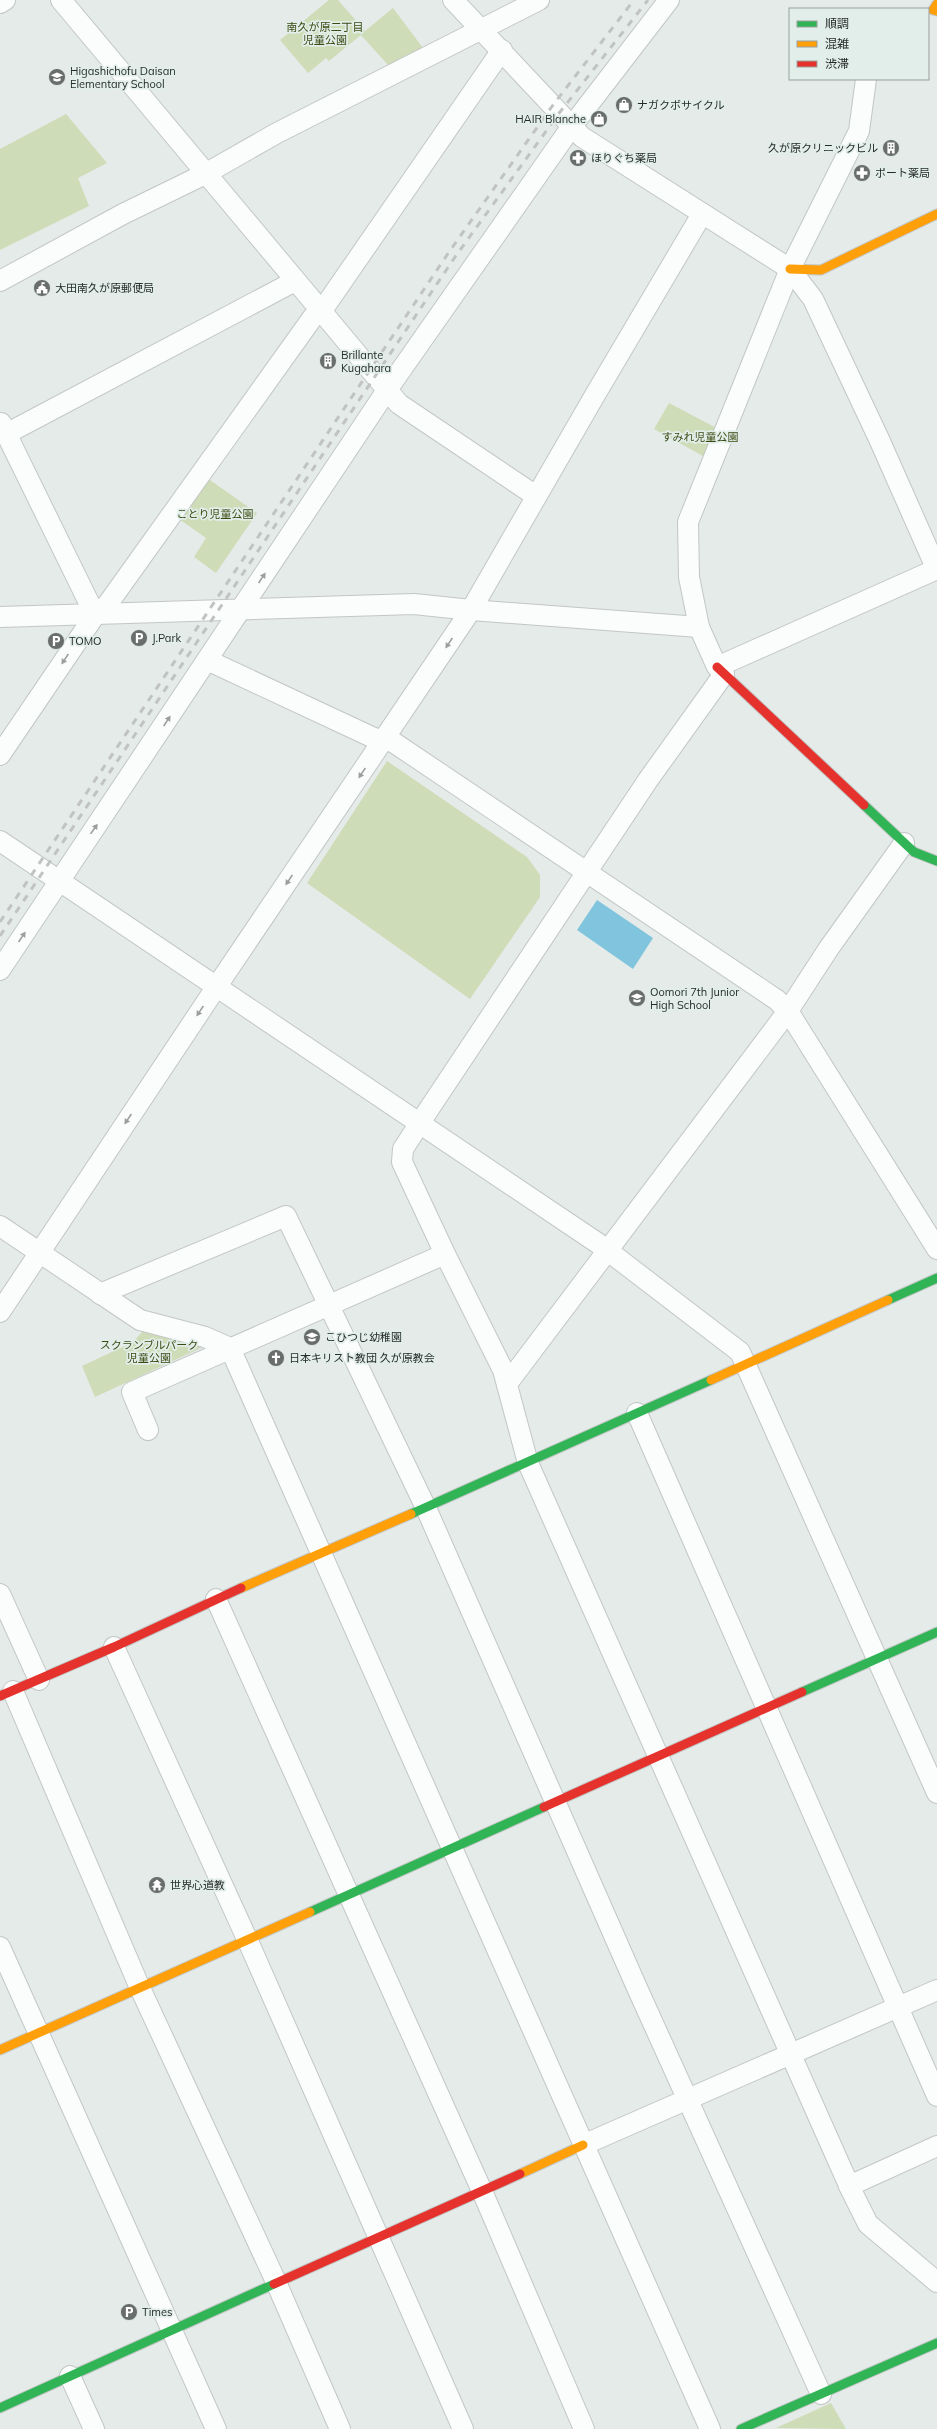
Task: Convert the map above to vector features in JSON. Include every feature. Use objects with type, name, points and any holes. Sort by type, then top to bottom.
[{"type":"street","points":[[0,4],[5,0]]},
{"type":"street","points":[[61,0],[205,174],[399,404],[536,496]]},
{"type":"street","points":[[453,0],[502,50],[582,137],[790,269],[813,299],[879,439],[937,570],[721,670],[419,1124],[403,1149],[402,1162],[445,1254],[503,1370],[528,1463],[849,2186],[868,2224],[937,2282]]},
{"type":"street","points":[[0,281],[124,214],[205,174],[284,129],[480,28],[539,0]]},
{"type":"street","points":[[0,970],[387,390],[572,126],[669,0]]},
{"type":"street","points":[[0,755],[95,615],[107,605],[313,317],[321,312],[502,50]]},
{"type":"street","points":[[866,80],[859,131],[790,269],[688,522],[689,577],[699,627],[721,670],[914,852],[937,861]]},
{"type":"street","points":[[0,1312],[216,986],[384,741],[471,610],[536,496],[702,214]]},
{"type":"street","points":[[790,269],[821,270],[937,214]]},
{"type":"street","points":[[95,615],[3,428],[296,281]]},
{"type":"street","points":[[0,617],[414,604],[471,610],[699,627]]},
{"type":"street","points":[[208,660],[384,741],[393,742],[777,1000],[788,1012],[937,1249]]},
{"type":"street","points":[[0,841],[419,1124],[609,1250],[740,1352],[937,1793]]},
{"type":"street","points":[[506,1384],[788,1012],[828,948],[904,843]]},
{"type":"street","points":[[100,1294],[286,1216],[330,1304],[426,1508],[687,2099],[821,2394]]},
{"type":"street","points":[[0,1226],[140,1320],[205,1338],[230,1348],[710,2429]]},
{"type":"street","points":[[148,1430],[132,1392],[445,1254]]},
{"type":"street","points":[[340,2429],[276,2282],[140,1988],[7,1693],[114,1647],[216,1599],[528,1463],[937,1278]]},
{"type":"street","points":[[637,1413],[937,2096]]},
{"type":"street","points":[[0,1594],[39,1680]]},
{"type":"street","points":[[216,1599],[348,1896],[482,2191],[584,2429]]},
{"type":"street","points":[[0,2050],[248,1941],[452,1848],[937,1632]]},
{"type":"street","points":[[114,1647],[248,1941],[463,2429]]},
{"type":"street","points":[[0,1947],[216,2429]]},
{"type":"street","points":[[0,2408],[172,2331],[276,2282],[378,2239],[583,2145],[937,1990]]},
{"type":"street","points":[[849,2186],[937,2146]]},
{"type":"street","points":[[741,2429],[937,2343]]},
{"type":"street","points":[[70,2376],[94,2429]]},
{"type":"green space","name":"南久が原二丁目 児童公園","points":[[329,0],[338,0],[365,31],[393,8],[423,48],[388,65],[361,35],[329,61],[326,58],[308,73],[280,40]]},
{"type":"green space","points":[[66,114],[107,163],[78,178],[89,206],[0,250],[0,149]]},
{"type":"green space","name":"すみれ児童公園","points":[[669,403],[724,432],[712,461],[654,429]]},
{"type":"green space","name":"ことり児童公園","points":[[207,478],[257,513],[216,573],[194,557],[206,538],[179,519]]},
{"type":"green space","points":[[387,761],[527,857],[540,875],[540,897],[470,999],[307,883]]},
{"type":"green space","name":"スクランブルパーク 児童公園","points":[[143,1331],[203,1347],[95,1397],[82,1366],[133,1342]]},
{"type":"green space","points":[[831,2403],[846,2429],[776,2428]]},
{"type":"water","points":[[597,900],[653,938],[633,969],[577,930]]},
{"type":"railway","points":[[0,922],[449,252],[553,105],[634,0]]},
{"type":"railway","points":[[0,936],[455,257],[560,112],[648,0]]},
{"type":"traffic: fast","points":[[864,805],[914,852],[937,861]]},
{"type":"traffic: fast","points":[[888,1300],[937,1278]]},
{"type":"traffic: fast","points":[[411,1514],[711,1380]]},
{"type":"traffic: fast","points":[[802,1692],[937,1632]]},
{"type":"traffic: fast","points":[[310,1912],[544,1807]]},
{"type":"traffic: fast","points":[[0,2408],[274,2284]]},
{"type":"traffic: fast","points":[[741,2429],[937,2343]]},
{"type":"traffic: slow","points":[[937,4],[933,10],[937,11]]},
{"type":"traffic: slow","points":[[790,269],[821,270],[937,214]]},
{"type":"traffic: slow","points":[[711,1380],[888,1300]]},
{"type":"traffic: slow","points":[[241,1588],[411,1514]]},
{"type":"traffic: slow","points":[[0,2050],[310,1912]]},
{"type":"traffic: slow","points":[[520,2174],[583,2145]]},
{"type":"traffic: jam","points":[[717,667],[864,805]]},
{"type":"traffic: jam","points":[[0,1696],[114,1647],[241,1588]]},
{"type":"traffic: jam","points":[[544,1807],[802,1692]]},
{"type":"traffic: jam","points":[[274,2284],[520,2174]]},
{"type":"place","name":"Higashichofu Daisan Elementary School","points":[[57,77]]},
{"type":"place","name":"ナガクボサイクル","points":[[624,105]]},
{"type":"place","name":"HAIR Blanche","points":[[599,119]]},
{"type":"place","name":"久が原クリニックビル","points":[[891,148]]},
{"type":"place","name":"ほりぐち薬局","points":[[578,158]]},
{"type":"place","name":"ポート薬局","points":[[862,173]]},
{"type":"place","name":"大田南久が原郵便局","points":[[42,288]]},
{"type":"place","name":"Brillante Kugahara","points":[[328,361]]},
{"type":"place","name":"J.Park","points":[[139,638]]},
{"type":"place","name":"TOMO","points":[[56,641]]},
{"type":"place","name":"Oomori 7th Junior High School","points":[[637,998]]},
{"type":"place","name":"こひつじ幼稚園","points":[[312,1337]]},
{"type":"place","name":"日本キリスト教団 久が原教会","points":[[276,1358]]},
{"type":"place","name":"世界心道教","points":[[157,1885]]},
{"type":"place","name":"Times","points":[[129,2312]]}]
